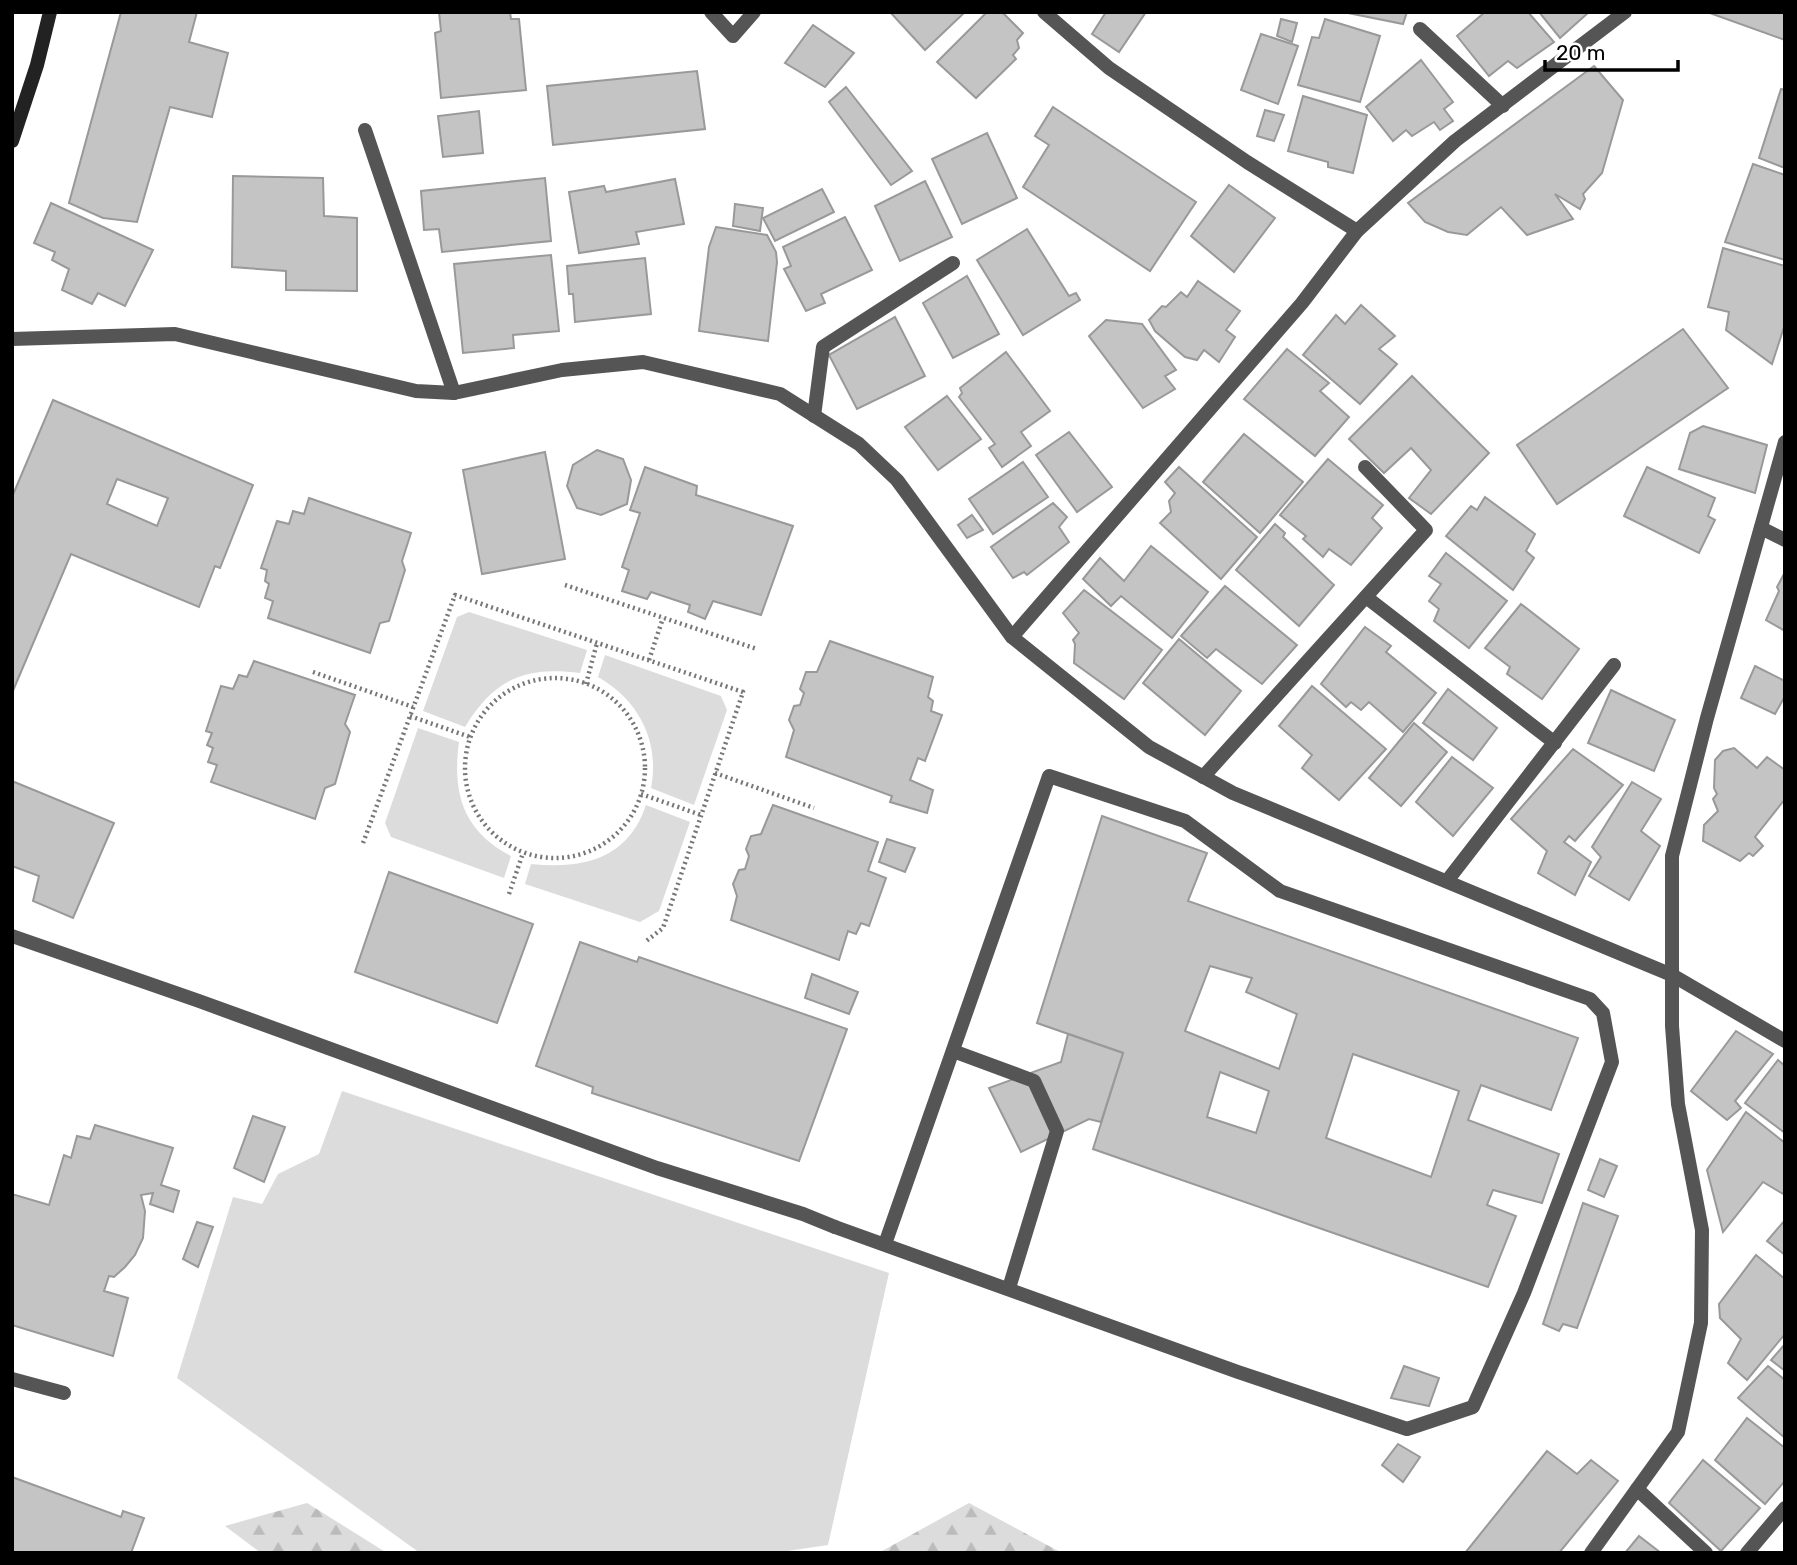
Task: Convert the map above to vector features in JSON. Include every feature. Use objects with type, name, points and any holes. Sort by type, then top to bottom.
[{"type":"street","points":[[12,141],[37,65],[50,12]]},
{"type":"street","points":[[711,12],[733,36],[754,12]]},
{"type":"street","points":[[1044,12],[1109,68],[1247,162],[1357,231]]},
{"type":"street","points":[[1012,637],[1302,303],[1357,231],[1455,141],[1625,12]]},
{"type":"street","points":[[1420,29],[1503,106]]},
{"type":"street","points":[[365,130],[454,393]]},
{"type":"street","points":[[814,416],[823,347],[953,263]]},
{"type":"street","points":[[12,339],[175,334],[416,391],[454,393],[562,370],[643,362],[780,394],[859,444],[897,480],[1012,637],[1149,747],[1233,793],[1672,975],[1785,1041]]},
{"type":"street","points":[[1591,1553],[1678,1432],[1701,1323],[1702,1230],[1678,1104],[1672,1026],[1672,856],[1707,718],[1785,442]]},
{"type":"street","points":[[1203,776],[1426,530],[1365,467]]},
{"type":"street","points":[[1761,528],[1785,540]]},
{"type":"street","points":[[1366,597],[1555,743]]},
{"type":"street","points":[[1447,881],[1614,665]]},
{"type":"street","points":[[12,936],[199,1001],[657,1168],[803,1214],[835,1227],[1238,1372],[1407,1429],[1473,1407],[1524,1293],[1612,1062],[1603,1013],[1590,999],[1280,891],[1185,821],[1049,776],[885,1244]]},
{"type":"street","points":[[953,1051],[1034,1081],[1057,1131],[1009,1288]]},
{"type":"street","points":[[12,1379],[64,1393]]},
{"type":"street","points":[[1637,1489],[1706,1553]]},
{"type":"street","points":[[1747,1553],[1785,1508]]},
{"type":"path","points":[[565,585],[757,649]]},
{"type":"path","points":[[363,843],[455,595],[743,692],[663,928],[645,942]]},
{"type":"path","points":[[649,660],[663,618]]},
{"type":"path","points":[[586,684],[597,643]]},
{"type":"path","points":[[313,672],[413,707]]},
{"type":"path","points":[[541,678],[571,679],[586,684],[599,688],[623,708],[639,733],[645,762],[641,794],[630,819],[609,841],[582,854],[553,859],[523,853],[497,839],[477,816],[466,789],[464,760],[470,737],[488,706],[512,688],[541,678]]},
{"type":"path","points":[[410,716],[470,737]]},
{"type":"path","points":[[715,773],[814,808]]},
{"type":"path","points":[[641,794],[701,815]]},
{"type":"path","points":[[509,894],[523,853]]},
{"type":"green space","points":[[469,612],[587,650],[580,673],[543,672],[513,679],[487,697],[465,727],[423,711],[457,617]]},
{"type":"green space","points":[[605,655],[721,696],[727,710],[694,805],[651,788],[653,771],[649,739],[635,710],[612,686],[598,677]]},
{"type":"green space","points":[[418,728],[459,742],[457,778],[464,809],[482,835],[511,856],[504,878],[391,837],[385,823]]},
{"type":"green space","points":[[646,805],[690,822],[659,911],[640,922],[525,884],[531,864],[568,865],[585,862],[615,849],[628,838],[638,824]]},
{"type":"green space","points":[[342,1091],[889,1273],[828,1545],[774,1553],[420,1553],[177,1378],[233,1197],[262,1204],[278,1174],[319,1154]]},
{"type":"green space","points":[[307,1503],[387,1553],[261,1553],[225,1526]]},
{"type":"green space","points":[[969,1503],[1062,1553],[882,1553]]},
{"type":"building","points":[[121,12],[197,12],[189,42],[228,53],[212,117],[170,107],[137,222],[103,218],[69,203]]},
{"type":"building","points":[[439,12],[510,12],[511,19],[519,19],[526,90],[441,98],[435,33],[441,31]]},
{"type":"building","points":[[890,12],[965,12],[925,50]]},
{"type":"building","points":[[987,12],[1002,12],[1023,33],[1017,40],[1019,48],[1013,55],[1016,59],[976,98],[937,62]]},
{"type":"building","points":[[1106,12],[1146,12],[1119,52],[1092,34]]},
{"type":"building","points":[[1343,12],[1407,12],[1403,24]]},
{"type":"building","points":[[1485,12],[1528,12],[1554,42],[1517,68],[1508,61],[1489,76],[1457,36]]},
{"type":"building","points":[[1539,12],[1589,12],[1560,38]]},
{"type":"building","points":[[1707,12],[1785,12],[1785,40]]},
{"type":"building","points":[[1281,19],[1297,23],[1292,42],[1277,36]]},
{"type":"building","points":[[1325,19],[1380,36],[1360,102],[1298,85],[1312,37],[1319,38]]},
{"type":"building","points":[[813,25],[854,53],[825,87],[785,63]]},
{"type":"building","points":[[1261,34],[1298,46],[1278,104],[1241,90]]},
{"type":"building","points":[[1421,60],[1453,102],[1444,109],[1453,121],[1440,130],[1434,122],[1412,136],[1406,130],[1393,141],[1366,107]]},
{"type":"building","points":[[1594,66],[1623,100],[1602,173],[1583,194],[1585,199],[1580,209],[1555,194],[1573,219],[1527,235],[1501,207],[1467,235],[1448,232],[1425,222],[1408,203]]},
{"type":"building","points":[[697,71],[705,129],[553,145],[547,86]]},
{"type":"building","points":[[846,87],[912,171],[891,185],[829,102]]},
{"type":"building","points":[[1781,89],[1785,90],[1785,168],[1759,158]]},
{"type":"building","points":[[1303,96],[1367,115],[1353,173],[1328,167],[1328,162],[1288,151]]},
{"type":"building","points":[[1053,107],[1196,202],[1150,271],[1023,187],[1049,145],[1035,136]]},
{"type":"building","points":[[1265,110],[1284,115],[1274,141],[1257,136]]},
{"type":"building","points":[[479,111],[483,153],[443,157],[438,116]]},
{"type":"building","points":[[987,133],[1017,198],[962,224],[932,159]]},
{"type":"building","points":[[1753,164],[1785,175],[1785,260],[1725,242]]},
{"type":"building","points":[[233,176],[323,178],[324,216],[357,218],[357,291],[286,290],[286,271],[232,267]]},
{"type":"building","points":[[545,178],[551,241],[442,252],[439,229],[424,230],[421,191]]},
{"type":"building","points":[[675,179],[684,224],[636,232],[639,244],[579,253],[569,192],[604,186],[606,192]]},
{"type":"building","points":[[925,181],[952,237],[900,261],[875,206]]},
{"type":"building","points":[[1229,185],[1275,218],[1234,272],[1191,236]]},
{"type":"building","points":[[822,189],[834,212],[775,241],[763,218]]},
{"type":"building","points":[[51,203],[153,250],[125,306],[98,293],[92,304],[62,290],[69,269],[52,260],[55,252],[34,243]]},
{"type":"building","points":[[735,204],[763,208],[760,231],[733,226]]},
{"type":"building","points":[[845,217],[872,270],[821,294],[825,303],[806,311],[784,269],[791,266],[783,247]]},
{"type":"building","points":[[716,227],[767,235],[776,252],[768,341],[699,331],[709,247]]},
{"type":"building","points":[[1027,229],[1069,296],[1076,293],[1080,300],[1023,335],[977,260]]},
{"type":"building","points":[[1723,248],[1785,266],[1785,324],[1772,364],[1726,330],[1729,312],[1708,307]]},
{"type":"building","points":[[551,255],[559,331],[513,335],[514,348],[463,353],[454,264]]},
{"type":"building","points":[[645,258],[651,314],[575,322],[567,266]]},
{"type":"building","points":[[967,276],[999,334],[953,358],[923,303]]},
{"type":"building","points":[[1198,281],[1240,311],[1226,330],[1235,337],[1219,362],[1204,350],[1197,360],[1185,357],[1155,331],[1149,320],[1181,292],[1187,297]]},
{"type":"building","points":[[1361,305],[1395,336],[1379,349],[1397,364],[1360,404],[1303,355],[1336,315],[1345,324]]},
{"type":"building","points":[[895,317],[925,376],[857,409],[829,355]]},
{"type":"building","points":[[1106,320],[1142,324],[1176,370],[1165,376],[1175,389],[1143,408],[1089,336]]},
{"type":"building","points":[[1683,329],[1728,388],[1557,504],[1517,445]]},
{"type":"building","points":[[1287,349],[1329,383],[1320,391],[1349,417],[1315,456],[1244,399]]},
{"type":"building","points":[[1006,352],[1050,411],[1021,432],[1031,446],[1002,467],[989,448],[995,444],[959,397],[962,393],[960,388]]},
{"type":"building","points":[[1412,376],[1489,453],[1431,514],[1409,498],[1431,470],[1411,448],[1384,473],[1349,439]]},
{"type":"building","points":[[947,396],[981,439],[938,470],[905,427]]},
{"type":"building","points":[[53,400],[253,485],[220,568],[215,566],[199,607],[71,554],[12,693],[12,497]],"holes":[[[117,479],[168,498],[157,526],[107,504]]]},
{"type":"building","points":[[1703,426],[1767,445],[1755,493],[1679,469],[1690,433]]},
{"type":"building","points":[[1069,432],[1112,487],[1077,512],[1036,455]]},
{"type":"building","points":[[1244,434],[1303,482],[1260,533],[1203,482]]},
{"type":"building","points":[[597,450],[623,459],[631,480],[627,504],[601,515],[577,508],[567,486],[573,465]]},
{"type":"building","points":[[545,452],[565,559],[482,574],[463,470]]},
{"type":"building","points":[[1328,459],[1383,505],[1372,518],[1382,528],[1351,565],[1329,549],[1323,557],[1303,539],[1306,536],[1280,515]]},
{"type":"building","points":[[1023,462],[1048,497],[993,534],[969,499]]},
{"type":"building","points":[[645,467],[697,486],[696,495],[793,526],[761,615],[713,601],[705,619],[688,612],[690,605],[651,592],[647,599],[622,591],[629,570],[622,567],[640,513],[630,510]]},
{"type":"building","points":[[1179,467],[1257,537],[1221,579],[1160,523],[1171,512],[1169,501],[1175,493],[1165,482]]},
{"type":"building","points":[[1647,467],[1715,498],[1708,516],[1715,520],[1699,553],[1624,516]]},
{"type":"building","points":[[1485,497],[1535,534],[1526,551],[1534,558],[1513,590],[1446,536],[1471,506],[1477,510]]},
{"type":"building","points":[[309,498],[411,533],[402,561],[405,570],[389,621],[380,623],[370,653],[268,618],[273,601],[265,598],[269,584],[265,581],[267,570],[261,568],[277,521],[289,524],[293,511],[304,514]]},
{"type":"building","points":[[1053,503],[1067,517],[1059,527],[1069,542],[1027,575],[1024,572],[1013,578],[991,547]]},
{"type":"building","points":[[972,515],[983,530],[967,538],[958,525]]},
{"type":"building","points":[[1275,524],[1285,533],[1283,537],[1334,585],[1299,626],[1236,570]]},
{"type":"building","points":[[1151,546],[1208,592],[1172,638],[1121,596],[1111,606],[1083,579],[1100,558],[1124,581]]},
{"type":"building","points":[[1446,553],[1507,601],[1469,648],[1434,621],[1439,609],[1429,601],[1441,584],[1429,576]]},
{"type":"building","points":[[1785,572],[1785,631],[1766,620]]},
{"type":"building","points":[[1225,586],[1297,645],[1262,684],[1216,649],[1207,658],[1181,636]]},
{"type":"building","points":[[1084,590],[1162,650],[1124,699],[1074,663],[1073,640],[1079,633],[1063,613]]},
{"type":"building","points":[[1521,604],[1579,649],[1542,699],[1507,674],[1510,667],[1485,648]]},
{"type":"building","points":[[1365,627],[1391,646],[1386,652],[1436,693],[1403,732],[1369,702],[1361,710],[1351,702],[1346,707],[1321,684]]},
{"type":"building","points":[[1179,639],[1241,691],[1205,735],[1143,683]]},
{"type":"building","points":[[830,641],[933,677],[928,697],[933,701],[931,711],[942,715],[925,761],[918,758],[910,780],[933,790],[927,813],[890,802],[892,796],[786,757],[794,730],[789,720],[794,706],[800,705],[804,693],[800,689],[806,672],[817,672]]},
{"type":"building","points":[[254,661],[355,695],[345,724],[350,732],[335,784],[325,788],[315,819],[211,782],[217,765],[208,762],[213,748],[207,745],[212,733],[206,731],[221,686],[233,689],[239,675],[247,677]]},
{"type":"building","points":[[1755,666],[1785,681],[1785,696],[1775,714],[1741,698]]},
{"type":"building","points":[[1312,686],[1386,749],[1339,800],[1302,768],[1312,755],[1279,726]]},
{"type":"building","points":[[1448,689],[1497,728],[1473,760],[1423,723]]},
{"type":"building","points":[[1611,690],[1675,720],[1654,771],[1588,743]]},
{"type":"building","points":[[1414,723],[1447,752],[1401,806],[1369,778]]},
{"type":"building","points":[[1734,748],[1757,768],[1767,757],[1785,770],[1785,799],[1755,837],[1763,846],[1753,856],[1749,853],[1740,861],[1703,841],[1704,825],[1718,811],[1713,799],[1717,794],[1714,788],[1715,760],[1723,751]]},
{"type":"building","points":[[1573,749],[1623,785],[1575,841],[1569,836],[1564,842],[1591,862],[1575,895],[1538,873],[1547,851],[1511,819]]},
{"type":"building","points":[[1452,757],[1493,788],[1453,836],[1416,802]]},
{"type":"building","points":[[12,781],[114,823],[73,918],[33,901],[39,876],[12,866]]},
{"type":"building","points":[[1632,782],[1661,799],[1641,831],[1660,846],[1629,900],[1589,876],[1601,857],[1592,847]]},
{"type":"building","points":[[773,805],[878,842],[868,871],[886,878],[869,926],[861,923],[856,934],[848,931],[839,960],[731,920],[737,896],[733,884],[739,870],[745,869],[749,856],[746,849],[751,836],[761,834]]},
{"type":"building","points":[[1102,816],[1207,853],[1188,901],[1578,1038],[1551,1110],[1481,1085],[1468,1120],[1559,1154],[1542,1203],[1493,1190],[1487,1205],[1516,1216],[1488,1287],[1093,1149],[1123,1053],[1037,1023]],"holes":[[[1210,966],[1252,978],[1246,992],[1297,1014],[1279,1069],[1185,1031]],[[1353,1054],[1459,1091],[1431,1177],[1326,1138]],[[1220,1072],[1269,1091],[1256,1133],[1207,1117]]]},
{"type":"building","points":[[887,839],[915,848],[905,872],[879,862]]},
{"type":"building","points":[[389,872],[533,924],[497,1023],[355,972]]},
{"type":"building","points":[[580,942],[637,962],[639,957],[847,1029],[799,1161],[592,1093],[593,1087],[536,1066]]},
{"type":"building","points":[[812,974],[858,992],[849,1014],[805,998]]},
{"type":"building","points":[[1736,1031],[1773,1054],[1735,1101],[1741,1108],[1727,1120],[1691,1091]]},
{"type":"building","points":[[1068,1034],[1123,1053],[1101,1122],[1089,1119],[1021,1152],[989,1088],[1061,1062]]},
{"type":"building","points":[[1778,1060],[1785,1066],[1785,1133],[1745,1103]]},
{"type":"building","points":[[1746,1112],[1785,1143],[1785,1195],[1763,1182],[1723,1232],[1707,1170]]},
{"type":"building","points":[[253,1116],[285,1127],[264,1182],[234,1168]]},
{"type":"building","points":[[95,1125],[173,1148],[161,1185],[179,1191],[173,1212],[150,1204],[153,1193],[141,1195],[145,1211],[143,1238],[135,1255],[125,1267],[114,1277],[109,1276],[104,1291],[128,1298],[113,1356],[12,1325],[12,1194],[49,1205],[64,1155],[71,1158],[77,1136],[90,1139]]},
{"type":"building","points":[[1600,1159],[1617,1166],[1604,1197],[1588,1190]]},
{"type":"building","points":[[1583,1203],[1618,1216],[1577,1328],[1563,1324],[1559,1331],[1543,1324]]},
{"type":"building","points":[[1785,1220],[1785,1255],[1767,1241]]},
{"type":"building","points":[[197,1222],[213,1227],[198,1267],[183,1259]]},
{"type":"building","points":[[1756,1255],[1785,1279],[1785,1334],[1747,1380],[1728,1363],[1741,1339],[1720,1318],[1719,1304]]},
{"type":"building","points":[[1785,1344],[1785,1371],[1771,1360]]},
{"type":"building","points":[[1404,1366],[1439,1378],[1429,1406],[1391,1398]]},
{"type":"building","points":[[1768,1366],[1785,1380],[1785,1438],[1738,1398]]},
{"type":"building","points":[[1747,1418],[1785,1448],[1785,1481],[1765,1504],[1715,1460]]},
{"type":"building","points":[[1398,1444],[1420,1457],[1403,1482],[1382,1465]]},
{"type":"building","points":[[1547,1451],[1577,1474],[1591,1460],[1618,1481],[1559,1553],[1465,1553]]},
{"type":"building","points":[[1703,1460],[1760,1508],[1721,1551],[1669,1503]]},
{"type":"building","points":[[12,1477],[121,1517],[123,1511],[144,1518],[131,1553],[12,1553]]},
{"type":"building","points":[[1639,1536],[1661,1553],[1625,1553]]}]
